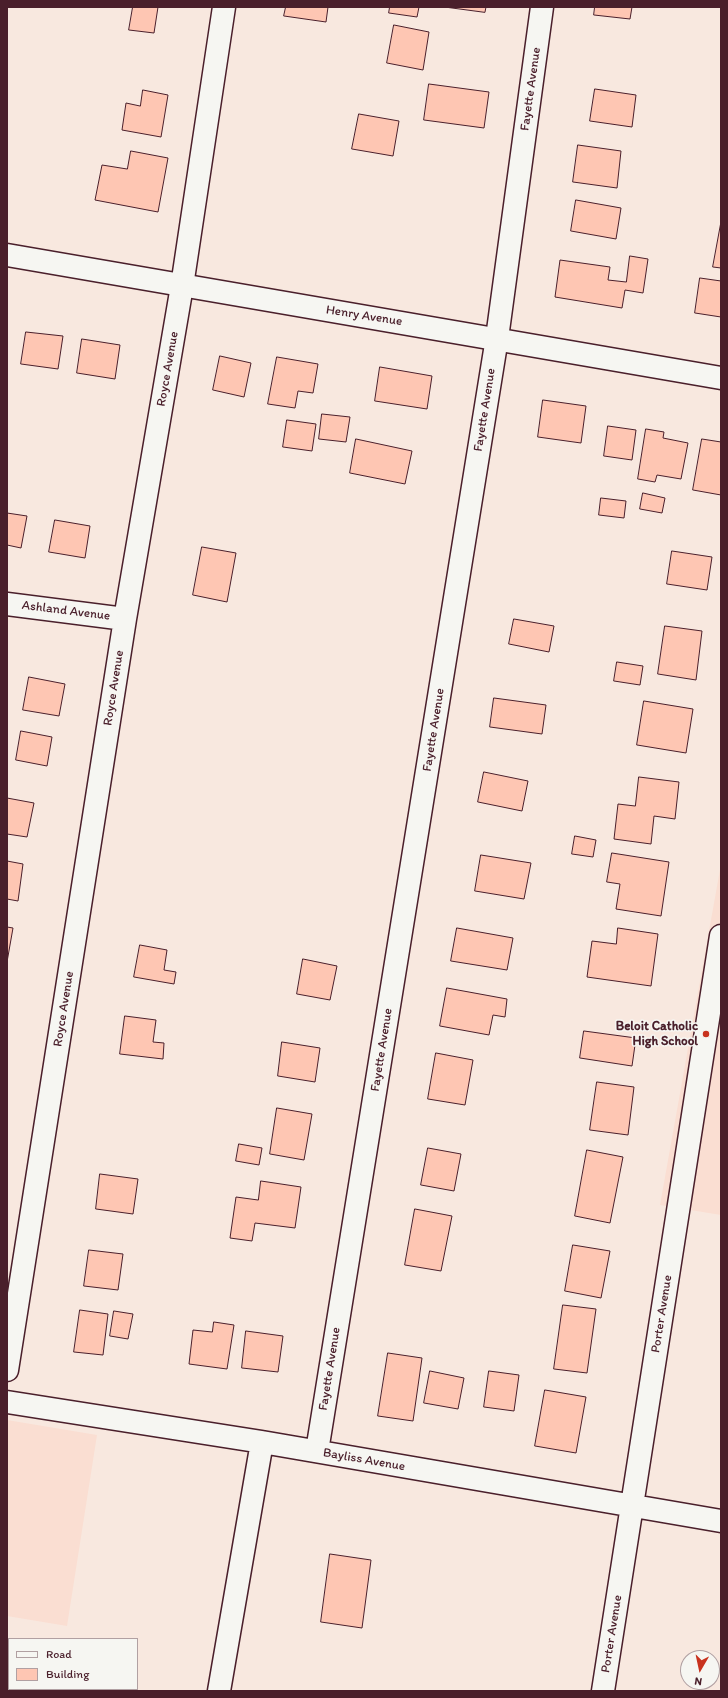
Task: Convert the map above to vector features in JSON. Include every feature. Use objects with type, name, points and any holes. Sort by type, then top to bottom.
[{"type":"street","name":"Royce Avenue","points":[[7,1370],[125,619],[182,286],[224,7]]},
{"type":"street","name":"Fayette Avenue","points":[[317,1451],[497,338],[542,7]]},
{"type":"street","name":"Henry Avenue","points":[[7,255],[182,286],[497,338],[721,378]]},
{"type":"street","name":"Ashland Avenue","points":[[7,604],[125,619]]},
{"type":"street","name":"Porter Avenue","points":[[603,1691],[721,936]]},
{"type":"street","name":"Bayliss Avenue","points":[[7,1402],[317,1451],[721,1521]]},
{"type":"street","points":[[219,1691],[262,1442]]},
{"type":"shaded area","name":"Beloit Catholic High School","points":[[721,864],[721,1215],[660,1205]]},
{"type":"shaded area","points":[[7,1420],[97,1435],[67,1626],[7,1616]]},
{"type":"building","points":[[133,7],[158,7],[154,33],[129,30]]},
{"type":"building","points":[[286,7],[328,7],[326,22],[284,16]]},
{"type":"building","points":[[390,7],[419,7],[417,17],[389,13]]},
{"type":"building","points":[[445,7],[486,7],[485,12]]},
{"type":"building","points":[[595,7],[632,7],[630,19],[594,15]]},
{"type":"building","points":[[394,25],[429,32],[423,70],[387,63]]},
{"type":"building","points":[[429,84],[489,92],[484,128],[424,120]]},
{"type":"building","points":[[595,89],[636,95],[632,127],[590,121]]},
{"type":"building","points":[[143,90],[168,95],[161,137],[122,130],[126,103],[140,106]]},
{"type":"building","points":[[359,114],[399,121],[393,156],[352,149]]},
{"type":"building","points":[[578,145],[621,151],[617,188],[573,182]]},
{"type":"building","points":[[131,151],[168,158],[158,212],[95,200],[102,165],[127,169]]},
{"type":"building","points":[[576,200],[621,208],[616,239],[571,231]]},
{"type":"building","points":[[721,222],[721,268],[713,267]]},
{"type":"building","points":[[630,256],[648,259],[643,293],[625,290],[622,308],[555,297],[560,260],[610,267],[608,280],[626,282]]},
{"type":"building","points":[[700,278],[721,281],[721,317],[695,313]]},
{"type":"building","points":[[26,332],[63,336],[58,369],[21,364]]},
{"type":"building","points":[[82,339],[120,345],[115,379],[77,373]]},
{"type":"building","points":[[220,356],[251,363],[244,397],[213,390]]},
{"type":"building","points":[[277,357],[318,364],[313,393],[298,391],[295,408],[268,404]]},
{"type":"building","points":[[380,367],[432,376],[427,409],[375,401]]},
{"type":"building","points":[[543,400],[586,406],[581,443],[538,437]]},
{"type":"building","points":[[322,414],[350,417],[346,442],[319,439]]},
{"type":"building","points":[[287,420],[316,424],[312,451],[283,447]]},
{"type":"building","points":[[608,426],[636,430],[632,460],[604,456]]},
{"type":"building","points":[[646,429],[664,432],[663,438],[688,443],[681,479],[657,475],[655,482],[638,479]]},
{"type":"building","points":[[356,439],[412,451],[405,484],[350,473]]},
{"type":"building","points":[[702,439],[721,442],[721,495],[693,490]]},
{"type":"building","points":[[643,493],[665,498],[662,513],[640,509]]},
{"type":"building","points":[[601,498],[626,501],[624,518],[599,515]]},
{"type":"building","points":[[7,513],[27,516],[21,548],[7,545]]},
{"type":"building","points":[[55,520],[90,526],[85,558],[49,552]]},
{"type":"building","points":[[202,547],[236,553],[227,602],[193,595]]},
{"type":"building","points":[[672,551],[712,557],[707,590],[667,584]]},
{"type":"building","points":[[514,619],[554,626],[549,652],[509,644]]},
{"type":"building","points":[[665,626],[702,631],[696,680],[658,674]]},
{"type":"building","points":[[617,662],[643,666],[640,685],[614,681]]},
{"type":"building","points":[[29,677],[65,684],[59,716],[23,710]]},
{"type":"building","points":[[494,698],[546,705],[542,734],[490,727]]},
{"type":"building","points":[[644,701],[693,709],[686,753],[637,745]]},
{"type":"building","points":[[21,731],[52,737],[47,766],[16,760]]},
{"type":"building","points":[[484,772],[528,781],[522,811],[478,802]]},
{"type":"building","points":[[639,777],[679,782],[675,819],[654,816],[651,844],[614,839],[618,804],[635,806]]},
{"type":"building","points":[[7,798],[34,803],[27,837],[7,834]]},
{"type":"building","points":[[575,836],[596,840],[593,857],[572,854]]},
{"type":"building","points":[[612,853],[669,862],[661,916],[616,909],[620,884],[607,882]]},
{"type":"building","points":[[481,855],[531,863],[524,899],[475,891]]},
{"type":"building","points":[[7,861],[23,864],[18,901],[7,899]]},
{"type":"building","points":[[7,927],[13,928],[7,962]]},
{"type":"building","points":[[457,928],[513,938],[507,970],[451,961]]},
{"type":"building","points":[[618,928],[658,934],[651,986],[587,977],[592,941],[616,944]]},
{"type":"building","points":[[140,945],[167,950],[164,970],[176,972],[174,984],[134,977]]},
{"type":"building","points":[[303,959],[337,966],[330,1000],[297,994]]},
{"type":"building","points":[[447,988],[507,999],[505,1017],[493,1015],[489,1035],[440,1026]]},
{"type":"building","points":[[125,1016],[156,1020],[153,1042],[164,1043],[163,1059],[120,1054]]},
{"type":"building","points":[[584,1031],[636,1038],[632,1066],[580,1058]]},
{"type":"building","points":[[282,1042],[320,1048],[315,1082],[278,1076]]},
{"type":"building","points":[[436,1053],[473,1060],[465,1105],[428,1099]]},
{"type":"building","points":[[597,1082],[634,1087],[628,1135],[590,1130]]},
{"type":"building","points":[[277,1108],[312,1114],[304,1160],[270,1154]]},
{"type":"building","points":[[239,1144],[262,1148],[259,1165],[236,1161]]},
{"type":"building","points":[[428,1148],[461,1154],[454,1191],[421,1185]]},
{"type":"building","points":[[587,1150],[623,1157],[610,1223],[575,1216]]},
{"type":"building","points":[[100,1174],[138,1179],[133,1214],[96,1209]]},
{"type":"building","points":[[261,1181],[301,1187],[295,1228],[255,1223],[252,1241],[230,1238],[236,1197],[258,1200]]},
{"type":"building","points":[[415,1209],[452,1216],[441,1271],[405,1265]]},
{"type":"building","points":[[573,1245],[610,1251],[601,1298],[565,1291]]},
{"type":"building","points":[[89,1250],[123,1254],[118,1290],[84,1286]]},
{"type":"building","points":[[563,1305],[596,1309],[587,1373],[554,1369]]},
{"type":"building","points":[[80,1310],[108,1314],[103,1355],[74,1352]]},
{"type":"building","points":[[114,1311],[133,1314],[128,1339],[110,1336]]},
{"type":"building","points":[[214,1322],[234,1325],[227,1369],[189,1364],[193,1330],[212,1332]]},
{"type":"building","points":[[246,1331],[283,1336],[278,1372],[242,1368]]},
{"type":"building","points":[[388,1353],[422,1358],[413,1421],[378,1416]]},
{"type":"building","points":[[430,1371],[464,1378],[458,1409],[424,1403]]},
{"type":"building","points":[[489,1371],[519,1375],[514,1411],[484,1407]]},
{"type":"building","points":[[545,1390],[586,1397],[576,1453],[535,1446]]},
{"type":"building","points":[[330,1554],[371,1560],[362,1628],[321,1622]]},
{"type":"place","name":"Beloit Catholic High School","points":[[706,1034]]}]
